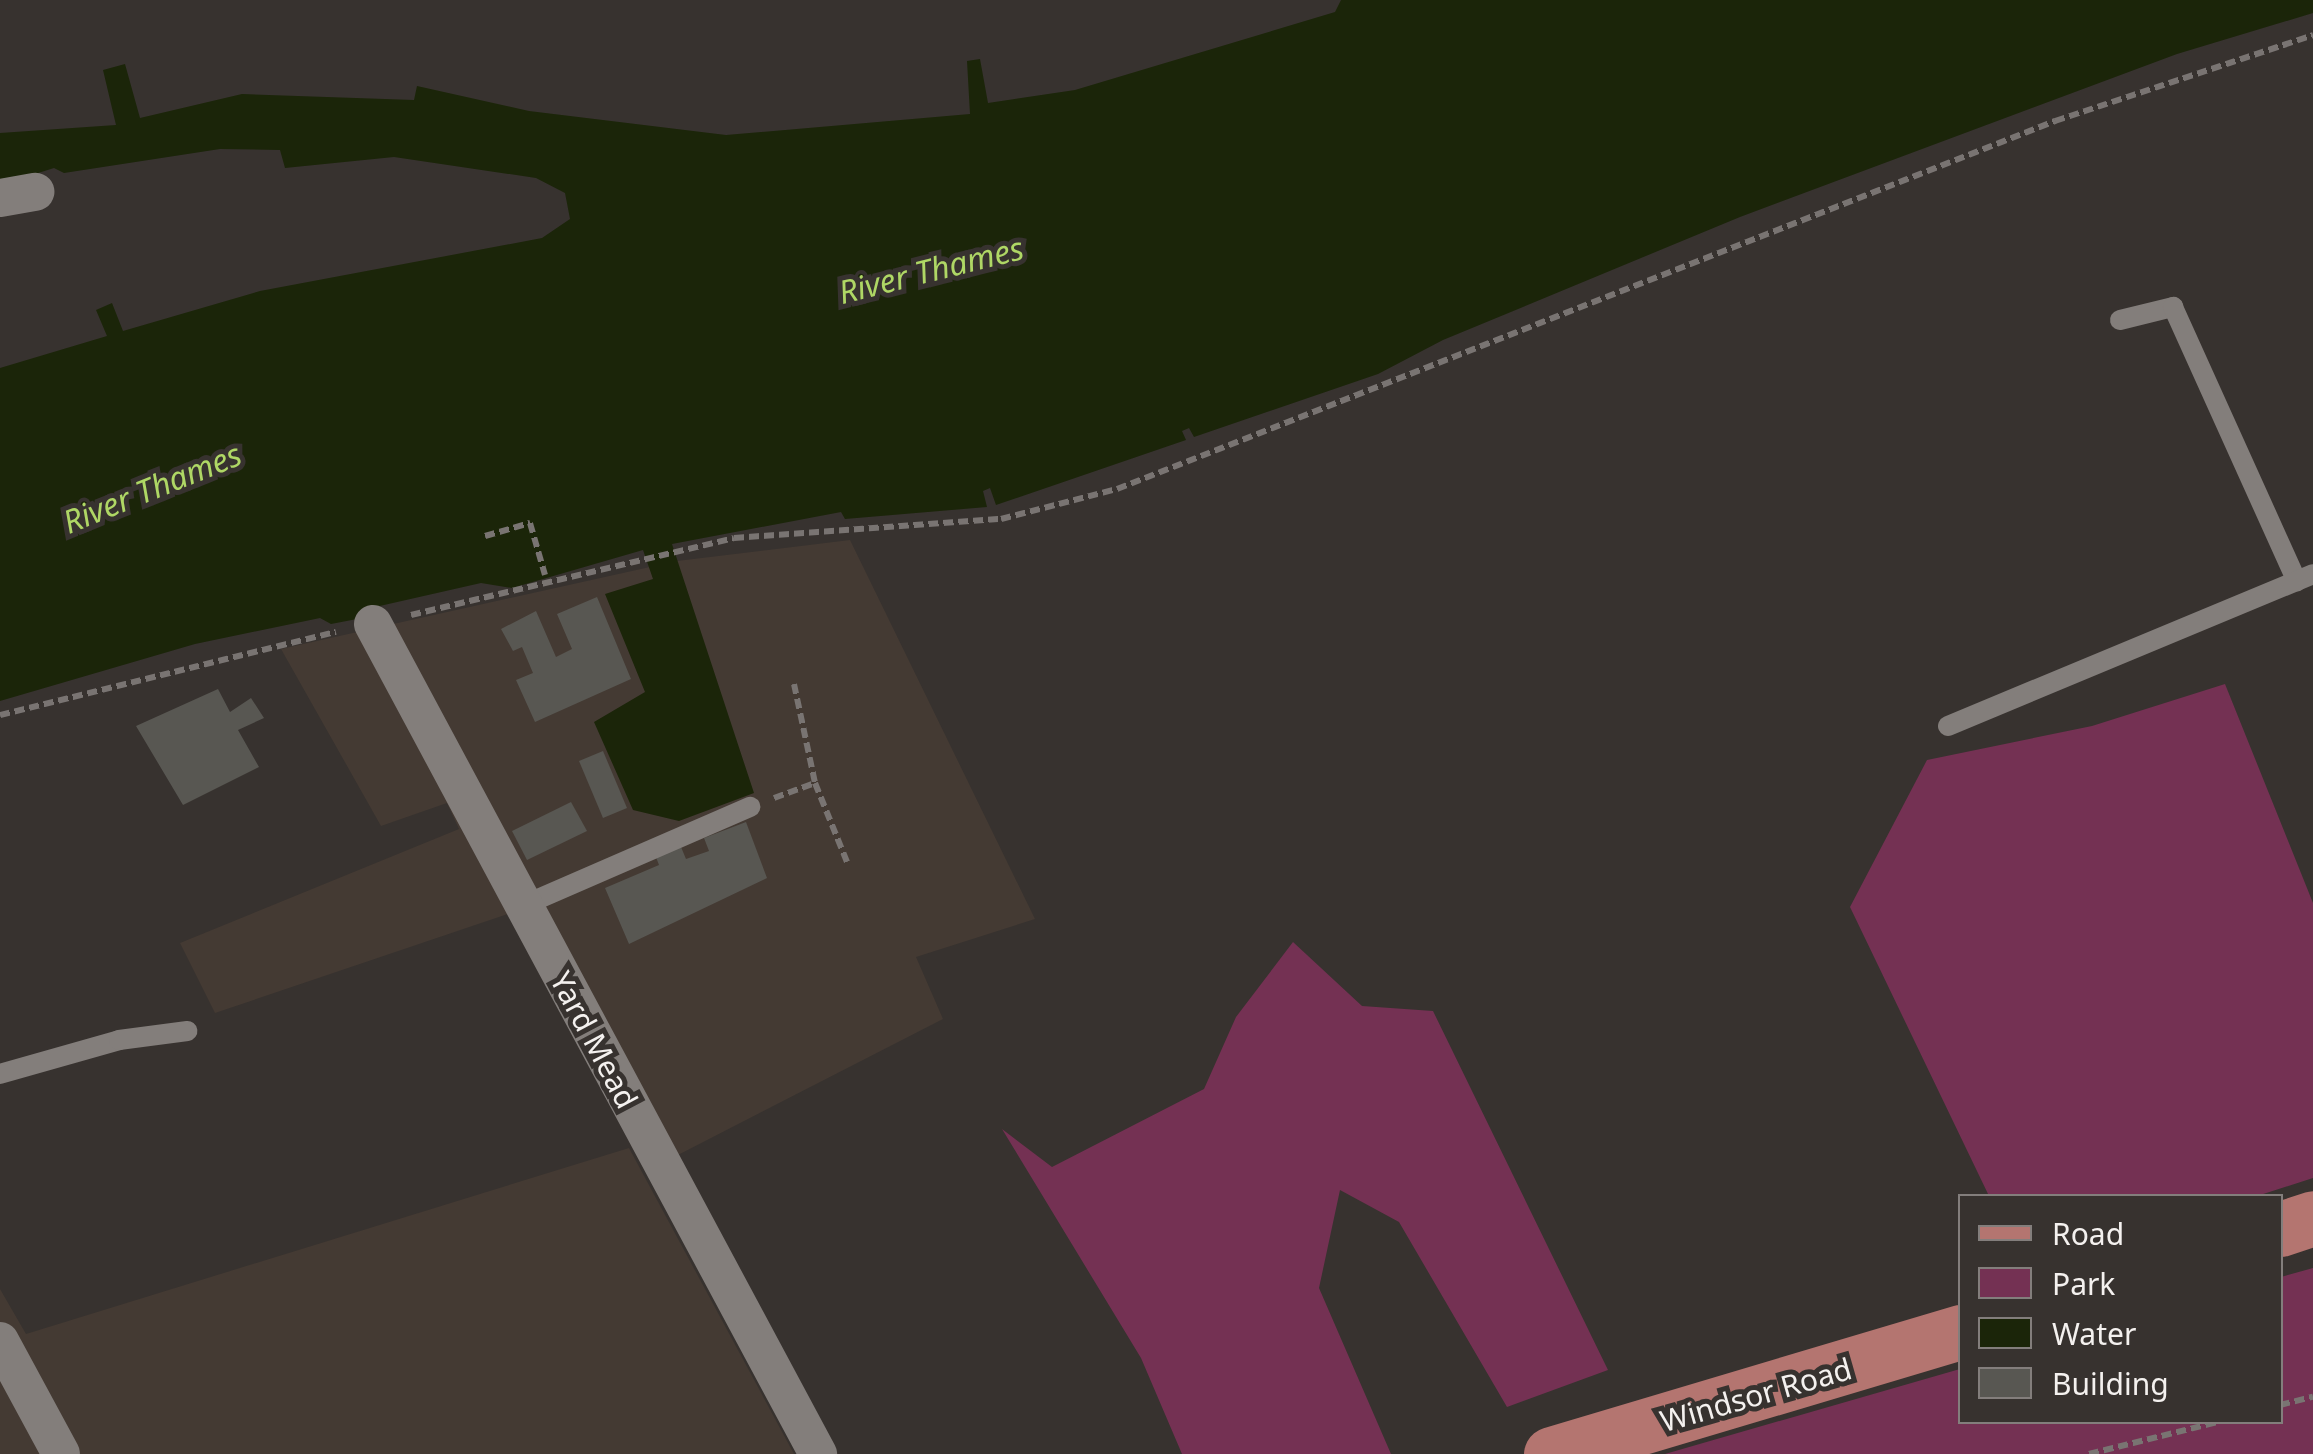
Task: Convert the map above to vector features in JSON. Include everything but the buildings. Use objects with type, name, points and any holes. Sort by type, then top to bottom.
[{"type":"main road","points":[[2283,1227],[2313,1218]]},
{"type":"main road","name":"Windsor Road","points":[[1551,1454],[1862,1354],[1958,1332]]},
{"type":"street","name":"Yard Mead","points":[[373,624],[818,1454]]},
{"type":"street","points":[[0,1341],[61,1454]]},
{"type":"lane","points":[[1948,726],[2305,577],[2173,308],[2120,320]]},
{"type":"lane","points":[[522,906],[750,807]]},
{"type":"lane","points":[[0,1074],[118,1040],[187,1031]]},
{"type":"path","points":[[0,715],[224,655],[373,624],[682,548],[734,538],[1001,519],[1118,489],[2055,121],[2313,35]]},
{"type":"path","points":[[485,536],[530,523],[544,575]]},
{"type":"path","points":[[794,684],[815,783],[847,862]]},
{"type":"path","points":[[750,807],[815,783]]},
{"type":"path","points":[[2283,1405],[2313,1397]]},
{"type":"path","points":[[2089,1454],[2209,1424]]},
{"type":"shaded area","points":[[850,540],[1035,919],[916,957],[943,1019],[676,1156],[543,902],[215,1013],[180,943],[459,829],[447,803],[381,826],[281,649],[677,561]]},
{"type":"shaded area","points":[[629,1148],[794,1454],[0,1454],[0,1289],[26,1334]]},
{"type":"green space","points":[[2225,684],[2313,903],[2313,1178],[2263,1194],[1988,1194],[1850,907],[1927,760],[2092,726]]},
{"type":"green space","points":[[1293,942],[1362,1006],[1433,1011],[1608,1370],[1507,1407],[1399,1222],[1340,1190],[1319,1288],[1391,1454],[1182,1454],[1141,1358],[1002,1129],[1052,1167],[1204,1089],[1236,1017]]},
{"type":"green space","points":[[2313,1268],[2313,1454],[1665,1454],[1958,1370],[1958,1424],[2283,1424],[2283,1276]]},
{"type":"water","name":"River Thames","points":[[1341,0],[2313,0],[2313,13],[2177,54],[1740,217],[1443,340],[1378,374],[1194,437],[1189,428],[1182,431],[1186,440],[996,505],[990,488],[983,491],[987,507],[845,519],[841,512],[672,544],[754,793],[679,821],[633,810],[594,722],[645,692],[605,594],[653,579],[643,550],[512,588],[481,583],[362,610],[357,619],[331,624],[320,618],[195,644],[0,701],[0,368],[107,336],[96,310],[112,303],[123,331],[260,291],[542,238],[570,219],[565,193],[536,178],[394,157],[285,168],[280,150],[220,149],[64,173],[54,168],[0,185],[0,133],[116,125],[103,70],[125,64],[140,118],[242,94],[414,100],[417,86],[529,111],[726,135],[970,114],[967,61],[980,59],[988,103],[1075,90],[1335,12]]}]
